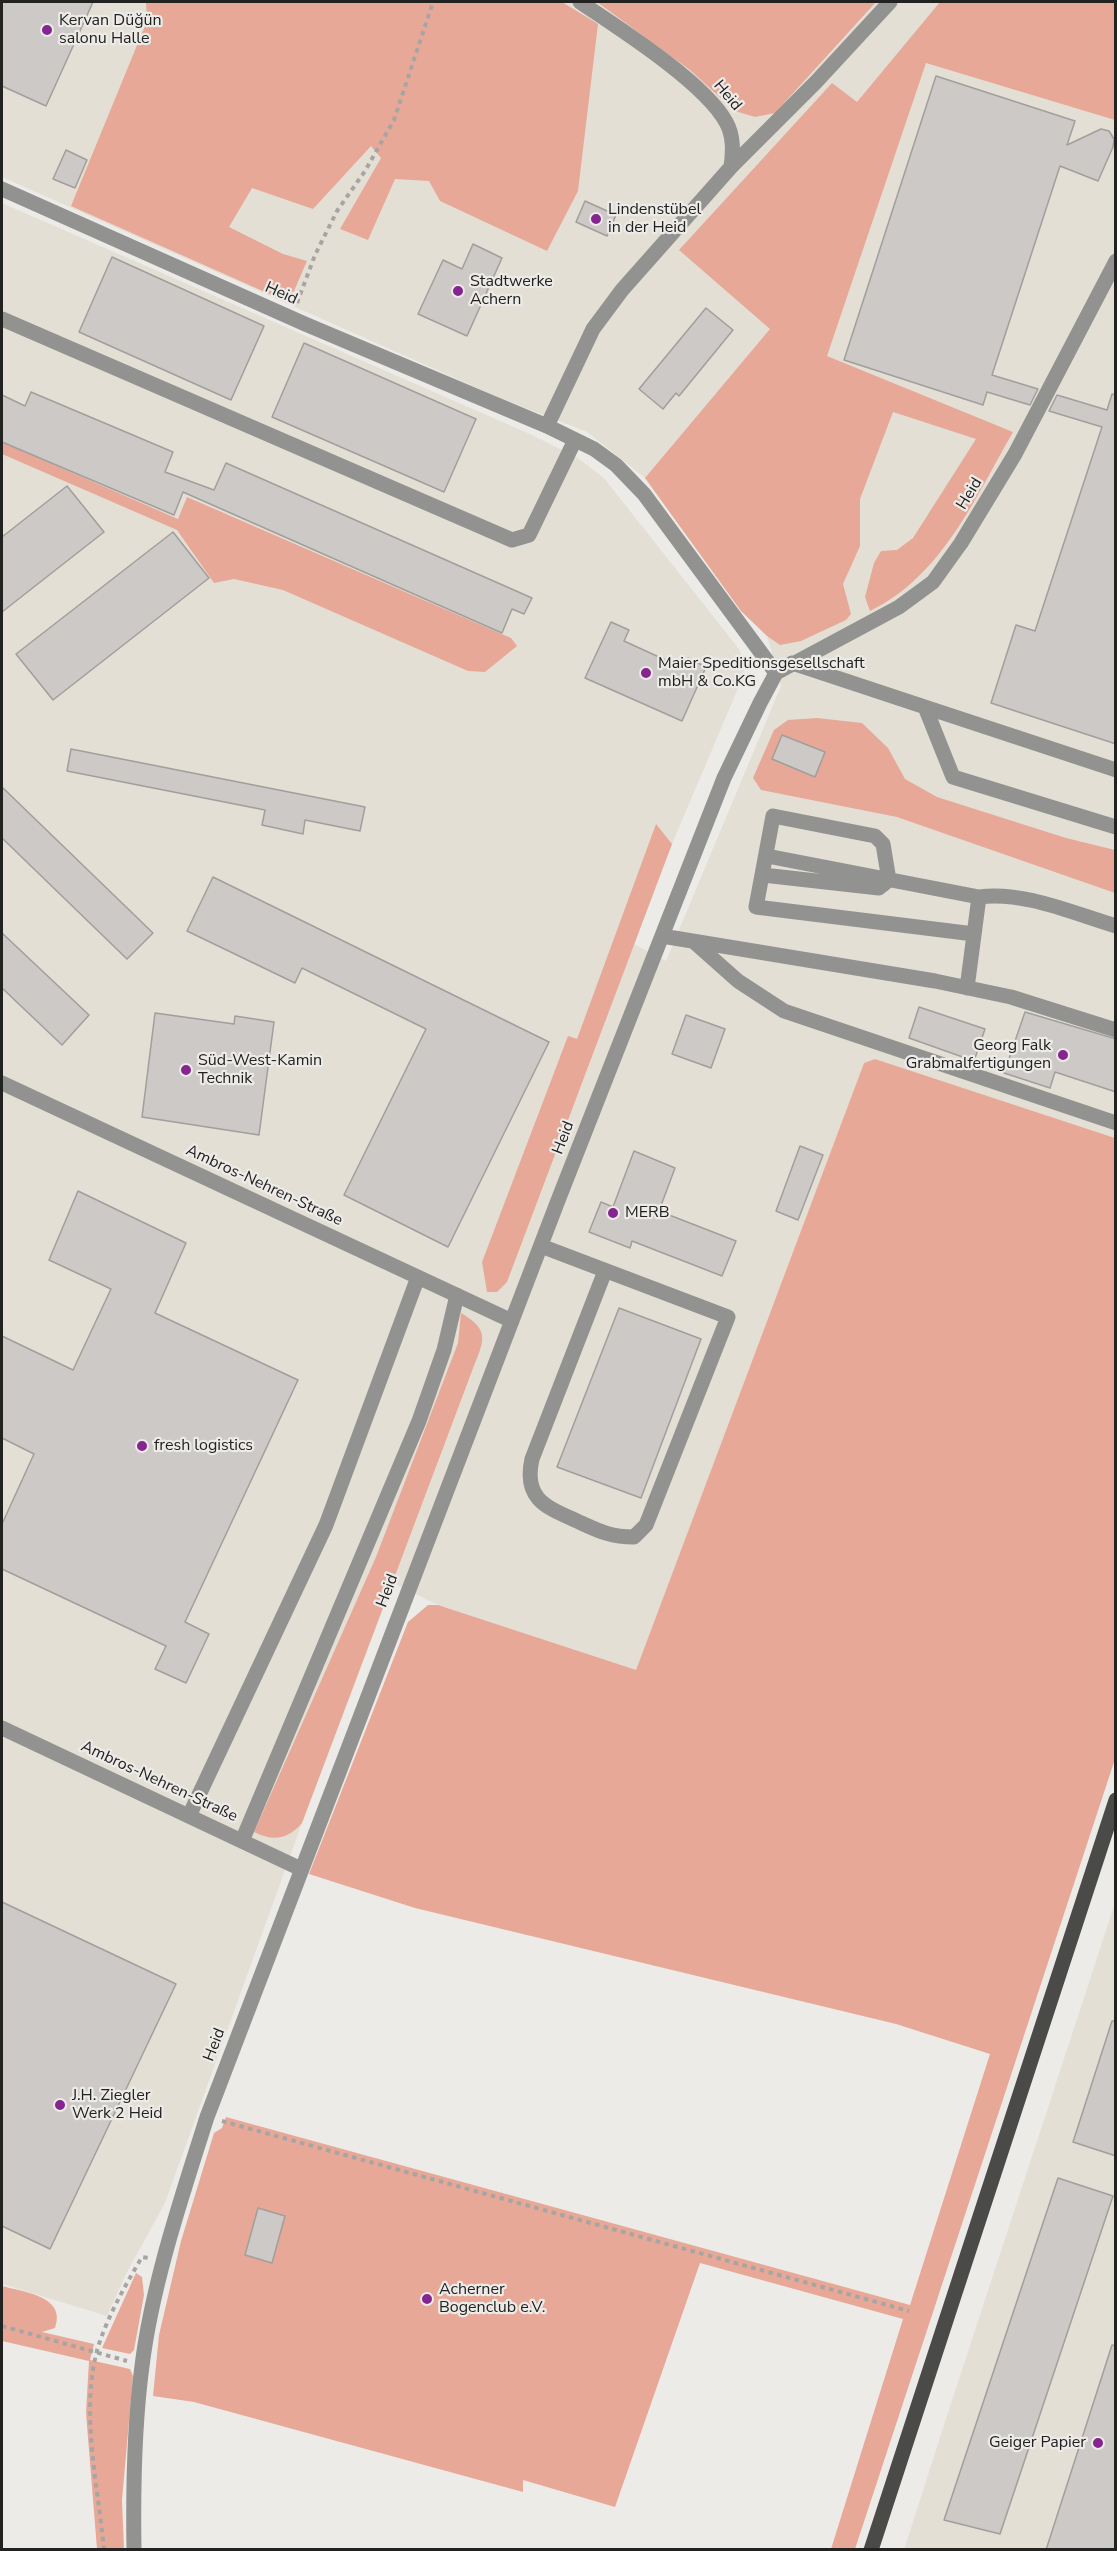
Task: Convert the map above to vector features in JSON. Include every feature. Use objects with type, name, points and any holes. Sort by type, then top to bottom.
[{"type":"main road","points":[[871,2550],[1116,1800]]},
{"type":"street","name":"Heid","points":[[580,2],[631,36],[709,98],[727,123],[734,146],[731,167]]},
{"type":"street","points":[[547,426],[593,329],[622,290],[731,167],[890,2]]},
{"type":"street","name":"Heid","points":[[2,189],[291,318],[547,426],[616,465],[644,494],[776,673]]},
{"type":"street","name":"Heid","points":[[134,2550],[135,2471],[142,2365],[165,2260],[207,2117],[512,1321],[724,778],[776,673],[899,607],[933,582],[961,543],[1015,454],[1116,261]]},
{"type":"street","points":[[2,319],[512,540],[529,535],[575,440]]},
{"type":"street","points":[[792,663],[1116,770]]},
{"type":"street","points":[[925,707],[953,777],[1116,827]]},
{"type":"street","points":[[889,880],[883,844],[875,836],[773,816],[756,908],[974,934]]},
{"type":"street","points":[[767,856],[860,872],[889,880],[979,897],[995,895],[1020,898],[1116,926]]},
{"type":"street","points":[[763,875],[879,888],[889,880]]},
{"type":"street","points":[[967,988],[979,897]]},
{"type":"street","points":[[662,936],[1011,997],[1116,1030]]},
{"type":"street","points":[[693,941],[738,981],[784,1011],[1116,1123]]},
{"type":"street","name":"Ambros-Nehren-Straße","points":[[2,1083],[512,1321]]},
{"type":"street","points":[[541,1246],[728,1317],[646,1525],[634,1537],[612,1537],[544,1507],[534,1493],[528,1476],[532,1459],[605,1271]]},
{"type":"street","points":[[189,1816],[326,1525],[418,1277]]},
{"type":"street","points":[[242,1841],[419,1421],[444,1350],[457,1295]]},
{"type":"street","name":"Ambros-Nehren-Straße","points":[[2,1728],[301,1869]]},
{"type":"path","points":[[291,318],[315,255],[337,211],[365,171],[394,120],[433,2]]},
{"type":"path","points":[[207,2117],[909,2311]]},
{"type":"path","points":[[104,2550],[92,2427],[92,2379],[98,2352],[127,2282],[142,2257],[165,2260]]},
{"type":"path","points":[[2,2326],[142,2365]]},
{"type":"shaded area","points":[[2,2],[1115,2],[1115,1138],[875,1059],[864,1063],[636,1671],[438,1605],[393,1583],[302,1823],[165,2203],[126,2274],[107,2316],[2,2284],[2,203],[530,434],[578,458],[604,478],[739,649],[745,664],[742,679],[672,844],[634,944],[666,961],[781,686],[767,636],[741,611],[645,478],[587,432],[500,398],[2,177]]},
{"type":"shaded area","points":[[146,2],[562,2],[598,24],[578,191],[547,251],[440,201],[429,181],[395,179],[368,240],[340,229],[381,158],[371,146],[313,209],[252,188],[229,227],[283,254],[307,261],[294,291],[283,300],[71,206],[147,21]]},
{"type":"shaded area","points":[[597,2],[876,2],[775,113],[755,117],[735,111],[690,70]]},
{"type":"shaded area","points":[[940,2],[1115,2],[1115,120],[926,63],[827,356],[1013,432],[970,508],[937,556],[917,578],[895,596],[870,611],[865,597],[874,563],[881,551],[897,550],[913,538],[976,439],[893,412],[860,499],[860,546],[843,584],[851,614],[846,620],[801,641],[780,645],[741,611],[645,478],[770,329],[679,250],[832,83],[857,102]]},
{"type":"shaded area","points":[[2,442],[178,519],[187,497],[511,638],[517,646],[485,672],[468,671],[283,590],[234,579],[214,583],[177,530],[2,454]]},
{"type":"shaded area","points":[[817,718],[862,723],[888,748],[905,779],[937,797],[1066,838],[1115,850],[1115,893],[897,817],[761,790],[753,778],[774,730],[788,720]]},
{"type":"shaded area","points":[[656,824],[672,844],[507,1282],[497,1292],[487,1292],[482,1262],[568,1036],[577,1039]]},
{"type":"shaded area","points":[[875,1059],[1115,1138],[1115,1759],[855,2549],[831,2549],[903,2319],[700,2263],[615,2507],[523,2480],[523,2492],[194,2402],[153,2396],[159,2335],[181,2241],[214,2133],[222,2128],[226,2117],[910,2305],[990,2054],[896,2024],[415,1908],[309,1874],[408,1622],[428,1605],[438,1605],[636,1670],[864,1063]]},
{"type":"shaded area","points":[[461,1313],[471,1319],[481,1332],[482,1345],[302,1823],[286,1836],[274,1838],[261,1835],[254,1832],[376,1557],[458,1343]]},
{"type":"shaded area","points":[[1115,1903],[1115,2549],[904,2550],[942,2431]]},
{"type":"shaded area","points":[[136,2273],[142,2277],[144,2295],[134,2350],[130,2354],[102,2348]]},
{"type":"shaded area","points":[[2,2286],[31,2293],[49,2302],[55,2309],[57,2317],[55,2328],[42,2332],[94,2344],[90,2360],[130,2369],[133,2376],[122,2500],[124,2549],[97,2549],[86,2413],[89,2361],[2,2341]]},
{"type":"building","name":"Kervan Düğün salonu Halle","points":[[2,2],[93,2],[46,106],[2,86]]},
{"type":"building","points":[[936,76],[1075,121],[1067,145],[1101,129],[1109,131],[1114,139],[1113,147],[1098,181],[1060,166],[992,375],[1038,389],[1030,405],[987,392],[983,405],[844,360]]},
{"type":"building","points":[[66,150],[87,160],[75,188],[53,179]]},
{"type":"building","name":"Lindenstübel in der Heid","points":[[585,201],[616,215],[607,236],[576,222]]},
{"type":"building","name":"Stadtwerke Achern","points":[[473,244],[502,258],[467,336],[418,314],[443,260],[462,269]]},
{"type":"building","points":[[112,257],[264,326],[231,400],[79,332]]},
{"type":"building","points":[[706,308],[733,330],[679,396],[676,393],[663,409],[639,389]]},
{"type":"building","points":[[304,343],[476,419],[444,492],[272,417]]},
{"type":"building","points":[[31,392],[173,452],[165,472],[214,490],[226,463],[532,598],[524,614],[512,609],[502,633],[183,492],[174,515],[2,442],[2,395],[25,406]]},
{"type":"building","points":[[1112,394],[1116,395],[1116,744],[991,703],[1016,625],[1035,631],[1102,427],[1049,411],[1057,395],[1107,410]]},
{"type":"building","points":[[67,486],[104,532],[2,612],[2,537]]},
{"type":"building","points":[[173,532],[209,578],[53,700],[16,654]]},
{"type":"building","name":"Maier Speditionsgesellschaft mbH & Co.KG","points":[[611,622],[629,630],[624,641],[683,668],[688,658],[706,667],[682,721],[585,678]]},
{"type":"building","points":[[782,735],[825,752],[815,777],[772,759]]},
{"type":"building","points":[[71,749],[365,807],[360,831],[305,820],[303,834],[262,825],[265,810],[67,771]]},
{"type":"building","points":[[2,787],[153,933],[127,959],[2,838]]},
{"type":"building","points":[[213,877],[549,1042],[448,1247],[344,1195],[426,1029],[302,968],[295,983],[187,931]]},
{"type":"building","points":[[2,933],[89,1015],[62,1045],[2,988]]},
{"type":"building","points":[[919,1007],[985,1029],[974,1061],[909,1038]]},
{"type":"building","name":"Georg Falk Grabmalfertigungen","points":[[1025,1012],[1116,1039],[1116,1092],[1055,1072],[1050,1088],[1004,1073]]},
{"type":"building","name":"Süd-West-Kamin Technik","points":[[155,1013],[234,1024],[235,1016],[274,1022],[259,1135],[142,1117]]},
{"type":"building","points":[[686,1015],[725,1029],[711,1068],[672,1054]]},
{"type":"building","points":[[800,1146],[823,1155],[798,1220],[776,1211]]},
{"type":"building","name":"MERB","points":[[634,1151],[675,1168],[659,1211],[736,1241],[722,1276],[632,1241],[630,1248],[589,1232],[601,1202],[613,1207]]},
{"type":"building","name":"fresh logistics","points":[[78,1191],[186,1243],[155,1313],[298,1380],[185,1622],[209,1634],[186,1683],[155,1669],[166,1646],[2,1569],[2,1524],[34,1454],[2,1438],[2,1336],[73,1370],[111,1289],[49,1260]]},
{"type":"building","points":[[619,1308],[701,1339],[641,1498],[557,1467]]},
{"type":"building","name":"J.H. Ziegler Werk 2 Heid","points":[[2,1902],[176,1984],[50,2249],[2,2226]]},
{"type":"building","points":[[1112,2021],[1116,2021],[1116,2156],[1073,2142]]},
{"type":"building","points":[[1058,2178],[1113,2196],[1000,2534],[944,2520]]},
{"type":"building","points":[[258,2208],[285,2216],[272,2263],[245,2255]]},
{"type":"building","name":"Geiger Papier","points":[[1112,2345],[1116,2346],[1116,2550],[1046,2550]]},
{"type":"place","name":"Kervan Düğün salonu Halle","points":[[47,30]]},
{"type":"place","name":"Lindenstübel in der Heid","points":[[596,219]]},
{"type":"place","name":"Stadtwerke Achern","points":[[458,291]]},
{"type":"place","name":"Maier Speditionsgesellschaft mbH & Co.KG","points":[[646,673]]},
{"type":"place","name":"Georg Falk Grabmalfertigungen","points":[[1063,1055]]},
{"type":"place","name":"Süd-West-Kamin Technik","points":[[186,1070]]},
{"type":"place","name":"MERB","points":[[613,1213]]},
{"type":"place","name":"fresh logistics","points":[[142,1446]]},
{"type":"place","name":"J.H. Ziegler Werk 2 Heid","points":[[60,2105]]},
{"type":"place","name":"Acherner Bogenclub e.V.","points":[[427,2299]]},
{"type":"place","name":"Geiger Papier","points":[[1098,2443]]}]
